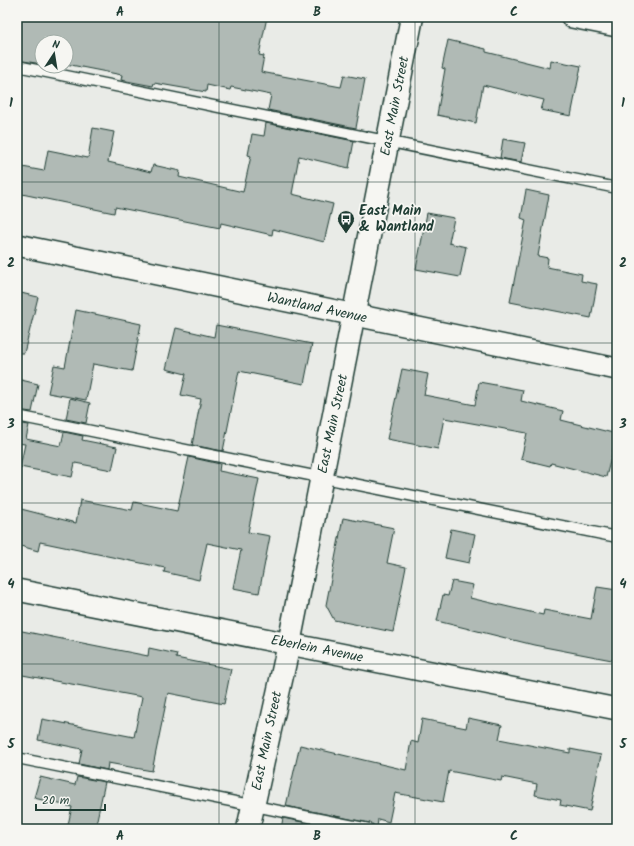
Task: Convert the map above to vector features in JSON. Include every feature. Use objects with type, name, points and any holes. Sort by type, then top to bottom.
[{"type":"street","name":"East Main Street","points":[[248,829],[289,644],[355,315],[412,17]]},
{"type":"street","points":[[572,17],[617,26]]},
{"type":"street","name":"Wantland Avenue","points":[[17,245],[617,369]]},
{"type":"street","name":"Eberlein Avenue","points":[[17,590],[617,709]]},
{"type":"lane","points":[[17,66],[617,188]]},
{"type":"lane","points":[[17,416],[617,537]]},
{"type":"lane","points":[[17,758],[370,829]]},
{"type":"building","points":[[17,17],[267,17],[259,55],[264,56],[261,72],[341,87],[344,75],[365,79],[356,128],[268,110],[271,95],[231,87],[230,90],[207,85],[206,92],[154,83],[153,86],[121,80],[122,75],[74,66],[74,34],[34,34],[34,63],[17,60]]},
{"type":"building","points":[[448,40],[486,49],[486,52],[550,68],[551,60],[581,66],[571,116],[541,110],[544,100],[483,85],[476,123],[437,115],[445,69],[442,68]]},
{"type":"building","points":[[266,123],[354,141],[349,168],[299,156],[292,194],[333,204],[324,242],[273,229],[272,235],[221,223],[220,228],[115,207],[114,213],[17,193],[17,166],[44,171],[48,150],[88,158],[93,128],[114,132],[108,162],[151,172],[153,165],[180,171],[179,177],[243,192],[251,156],[248,155],[252,134],[264,136]]},
{"type":"building","points":[[503,139],[525,143],[521,162],[500,158]]},
{"type":"building","points":[[526,190],[549,195],[538,256],[548,258],[547,267],[582,274],[581,281],[597,284],[591,318],[510,302],[526,220],[521,218]]},
{"type":"building","points":[[427,213],[454,218],[449,243],[466,247],[460,277],[416,269]]},
{"type":"building","points":[[21,293],[38,297],[24,353],[17,353],[17,309]]},
{"type":"building","points":[[76,310],[141,324],[132,371],[93,364],[86,400],[48,393],[54,365],[65,367]]},
{"type":"building","points":[[216,325],[312,344],[304,384],[239,371],[223,451],[192,445],[201,399],[181,395],[186,374],[166,369],[176,328],[214,337]]},
{"type":"building","points":[[402,369],[428,374],[424,395],[475,405],[479,382],[523,390],[521,401],[563,411],[561,420],[617,434],[606,477],[551,463],[550,466],[521,459],[527,433],[444,418],[438,449],[387,439]]},
{"type":"building","points":[[17,379],[38,384],[32,412],[17,410]]},
{"type":"building","points":[[70,398],[90,403],[86,423],[66,419]]},
{"type":"building","points":[[17,423],[29,425],[26,439],[61,446],[64,432],[83,436],[82,440],[117,447],[112,470],[75,463],[72,477],[20,467],[25,444],[17,443]]},
{"type":"building","points":[[189,457],[220,464],[219,471],[259,479],[248,532],[270,536],[259,593],[233,588],[241,550],[207,543],[199,580],[164,572],[165,568],[40,542],[38,551],[17,545],[17,527],[21,509],[76,523],[80,500],[132,510],[134,502],[177,511]]},
{"type":"building","points":[[343,518],[394,528],[387,563],[406,567],[393,632],[334,620],[326,605]]},
{"type":"building","points":[[451,529],[475,534],[469,563],[445,558]]},
{"type":"building","points":[[452,581],[473,585],[470,598],[543,615],[544,610],[591,619],[597,587],[617,590],[617,661],[534,645],[437,621],[443,595],[448,596]]},
{"type":"building","points":[[17,630],[148,656],[149,648],[177,654],[176,658],[231,669],[224,704],[168,693],[152,771],[108,763],[107,770],[79,764],[82,749],[38,740],[42,719],[134,737],[142,697],[17,674]]},
{"type":"building","points":[[468,718],[502,725],[499,739],[570,753],[570,749],[601,755],[590,811],[560,805],[561,800],[535,795],[537,784],[502,777],[501,781],[449,771],[443,802],[395,793],[389,822],[378,819],[377,829],[370,823],[286,806],[300,745],[406,770],[411,741],[418,743],[422,719],[466,728]]},
{"type":"building","points":[[40,777],[75,785],[77,777],[105,782],[95,829],[67,829],[72,807],[34,798]]},
{"type":"building","points":[[283,818],[336,829],[281,829]]},
{"type":"place","name":"East Main & Wantland","points":[[346,234]]}]
